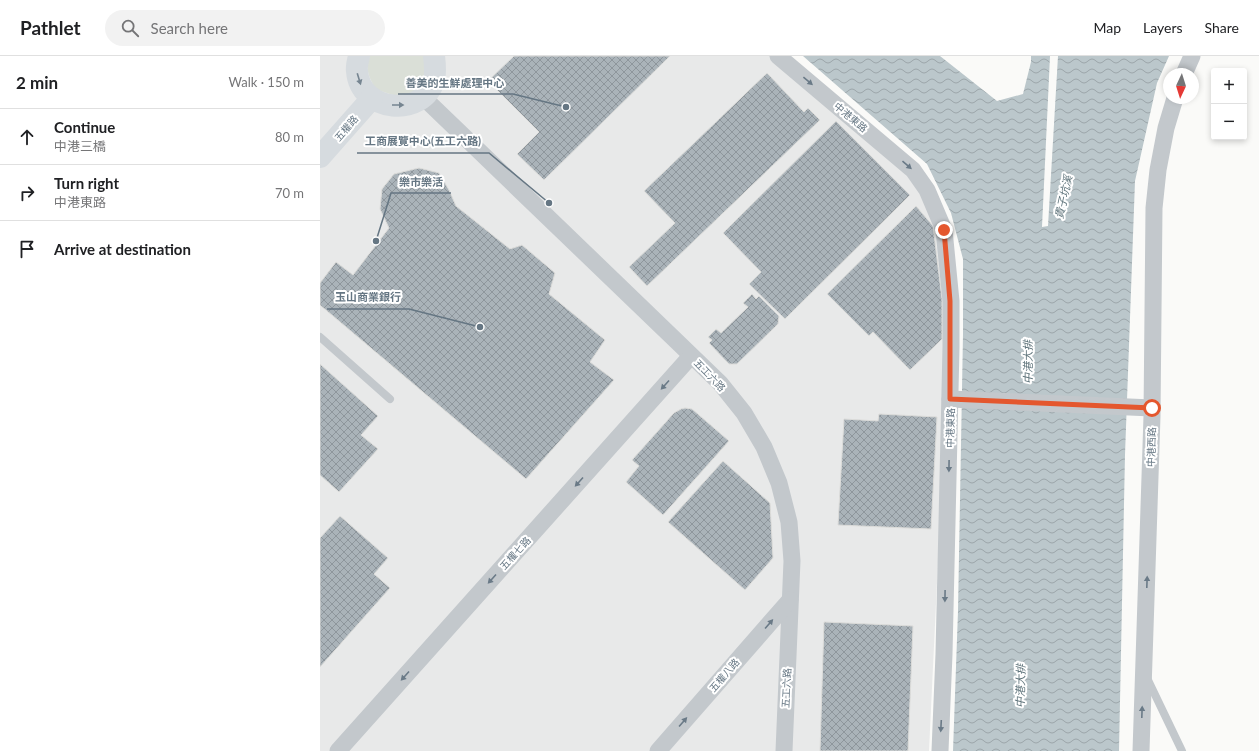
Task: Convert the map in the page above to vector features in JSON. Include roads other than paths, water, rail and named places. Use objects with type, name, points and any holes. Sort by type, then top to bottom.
[{"type":"street","points":[[359,56],[356,70],[358,81],[364,92],[383,105],[397,106],[410,105],[423,97],[430,90],[436,71],[434,56]]},
{"type":"street","name":"中港東路","points":[[778,56],[913,170],[927,190],[944,230],[950,301],[955,399],[940,751]]},
{"type":"street","points":[[1187,68],[1192,56]]},
{"type":"street","name":"五工六路","points":[[423,97],[720,383],[744,413],[764,447],[776,476],[789,522],[792,560],[784,751]]},
{"type":"street","name":"五權路","points":[[320,157],[372,98]]},
{"type":"street","name":"中港西路","points":[[1141,751],[1144,672],[1145,408],[1154,208],[1164,135],[1173,104]]},
{"type":"street","name":"五權七路","points":[[338,751],[691,356]]},
{"type":"street","points":[[955,399],[1145,408]]},
{"type":"street","name":"五權八路","points":[[658,751],[790,600]]},
{"type":"lane","points":[[320,337],[390,399]]},
{"type":"lane","points":[[1144,672],[1182,751]]},
{"type":"water","points":[[803,56],[940,56],[997,101],[1023,94],[1031,62],[1031,56],[1050,56],[1042,227],[1048,226],[1058,56],[1169,56],[1157,83],[1135,181],[1125,455],[1119,751],[953,751],[958,611],[963,259],[951,213],[927,164]]},
{"type":"place","name":"善美的生鮮處理中心","points":[[566,107]]},
{"type":"place","name":"工商展覽中心(五工六路)","points":[[549,203]]},
{"type":"place","name":"樂市樂活","points":[[376,241]]},
{"type":"place","name":"玉山商業銀行","points":[[480,327]]},
{"type":"water label","name":"貴子坑溪","points":[[1063,197]]},
{"type":"water label","name":"中港大排","points":[[1027,362]]},
{"type":"water label","name":"中港大排","points":[[1020,686]]}]
